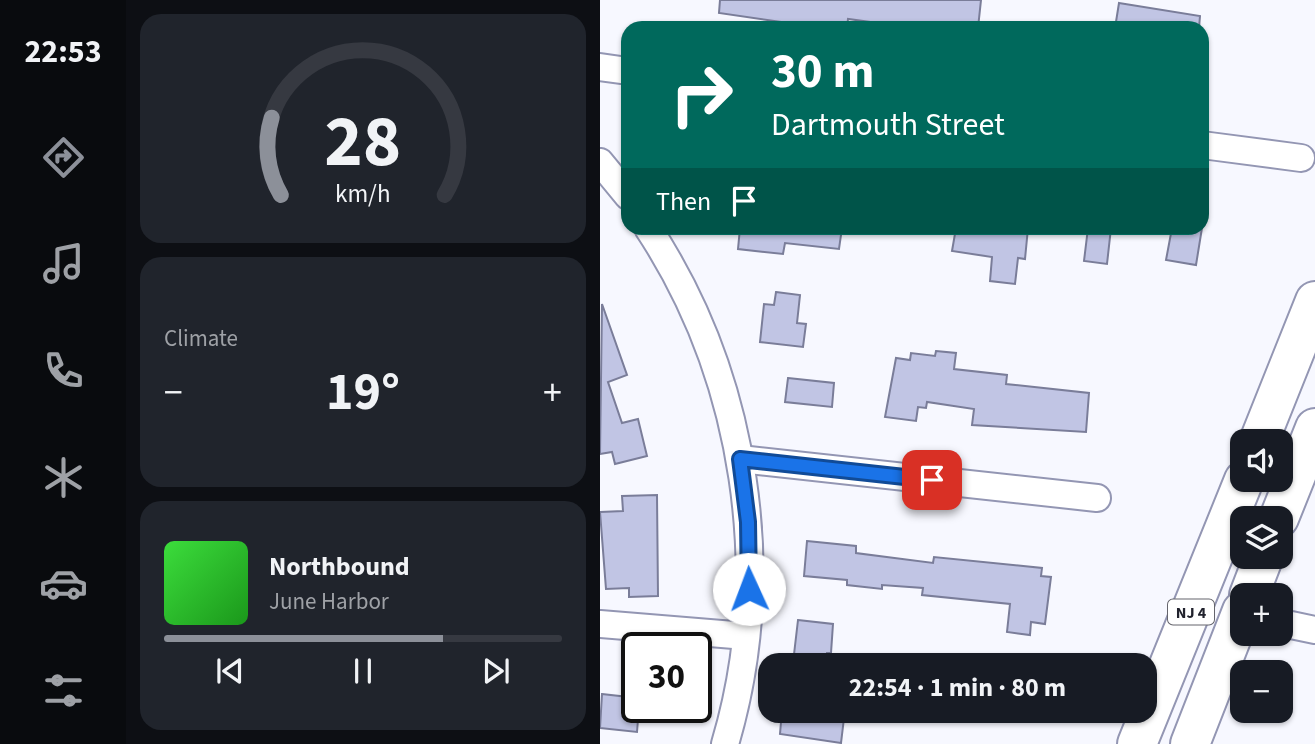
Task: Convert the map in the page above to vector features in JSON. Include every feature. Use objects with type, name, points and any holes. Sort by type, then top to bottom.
[{"type":"highway","points":[[1264,429],[1315,301]]},
{"type":"highway","points":[[1284,506],[1315,428]]},
{"type":"highway","name":"NJ 4","points":[[1137,744],[1239,492]]},
{"type":"highway","name":"NJ 4","points":[[1190,744],[1230,642]]},
{"type":"street","points":[[600,67],[621,70]]},
{"type":"street","points":[[1209,146],[1301,158]]},
{"type":"street","points":[[600,162],[621,188]]},
{"type":"street","points":[[652,235],[694,309],[717,370],[740,459],[748,522],[749,589],[746,636],[725,744]]},
{"type":"street","points":[[740,459],[1097,498]]},
{"type":"street","points":[[600,624],[746,636]]},
{"type":"building","points":[[720,0],[981,0],[979,21],[774,21],[719,13]]},
{"type":"building","points":[[1119,3],[1200,16],[1200,21],[1116,21]]},
{"type":"building","points":[[739,235],[841,235],[839,249],[785,243],[783,254],[738,249]]},
{"type":"building","points":[[955,235],[1027,235],[1025,259],[1018,258],[1015,284],[990,281],[992,257],[952,251]]},
{"type":"building","points":[[1087,235],[1110,235],[1107,264],[1084,261]]},
{"type":"building","points":[[1171,235],[1201,235],[1196,265],[1166,260]]},
{"type":"building","points":[[776,292],[800,295],[797,323],[806,324],[803,347],[760,342],[764,304],[774,305]]},
{"type":"building","points":[[602,304],[627,375],[608,382],[622,423],[638,419],[647,456],[615,464],[612,452],[600,454]]},
{"type":"building","points":[[936,351],[956,353],[954,369],[1007,375],[1006,384],[1089,393],[1086,432],[972,425],[974,409],[927,402],[926,408],[918,407],[916,421],[885,417],[896,358],[910,360],[911,353],[935,356]]},
{"type":"building","points":[[788,378],[834,383],[832,407],[785,402]]},
{"type":"building","points":[[657,495],[658,596],[629,597],[629,588],[606,589],[600,512],[623,511],[622,496]]},
{"type":"building","points":[[807,541],[856,546],[856,553],[933,563],[934,557],[1042,568],[1041,576],[1051,577],[1045,624],[1031,622],[1030,635],[1007,632],[1010,604],[922,595],[923,588],[882,585],[882,589],[847,585],[847,580],[804,576]]},
{"type":"building","points":[[798,620],[833,624],[831,653],[794,653]]},
{"type":"building","points":[[602,694],[621,696],[621,723],[638,723],[637,732],[600,728]]},
{"type":"building","points":[[781,723],[843,723],[841,743],[780,734]]},
{"type":"route","points":[[749,589],[748,522],[740,459],[932,480]]}]
